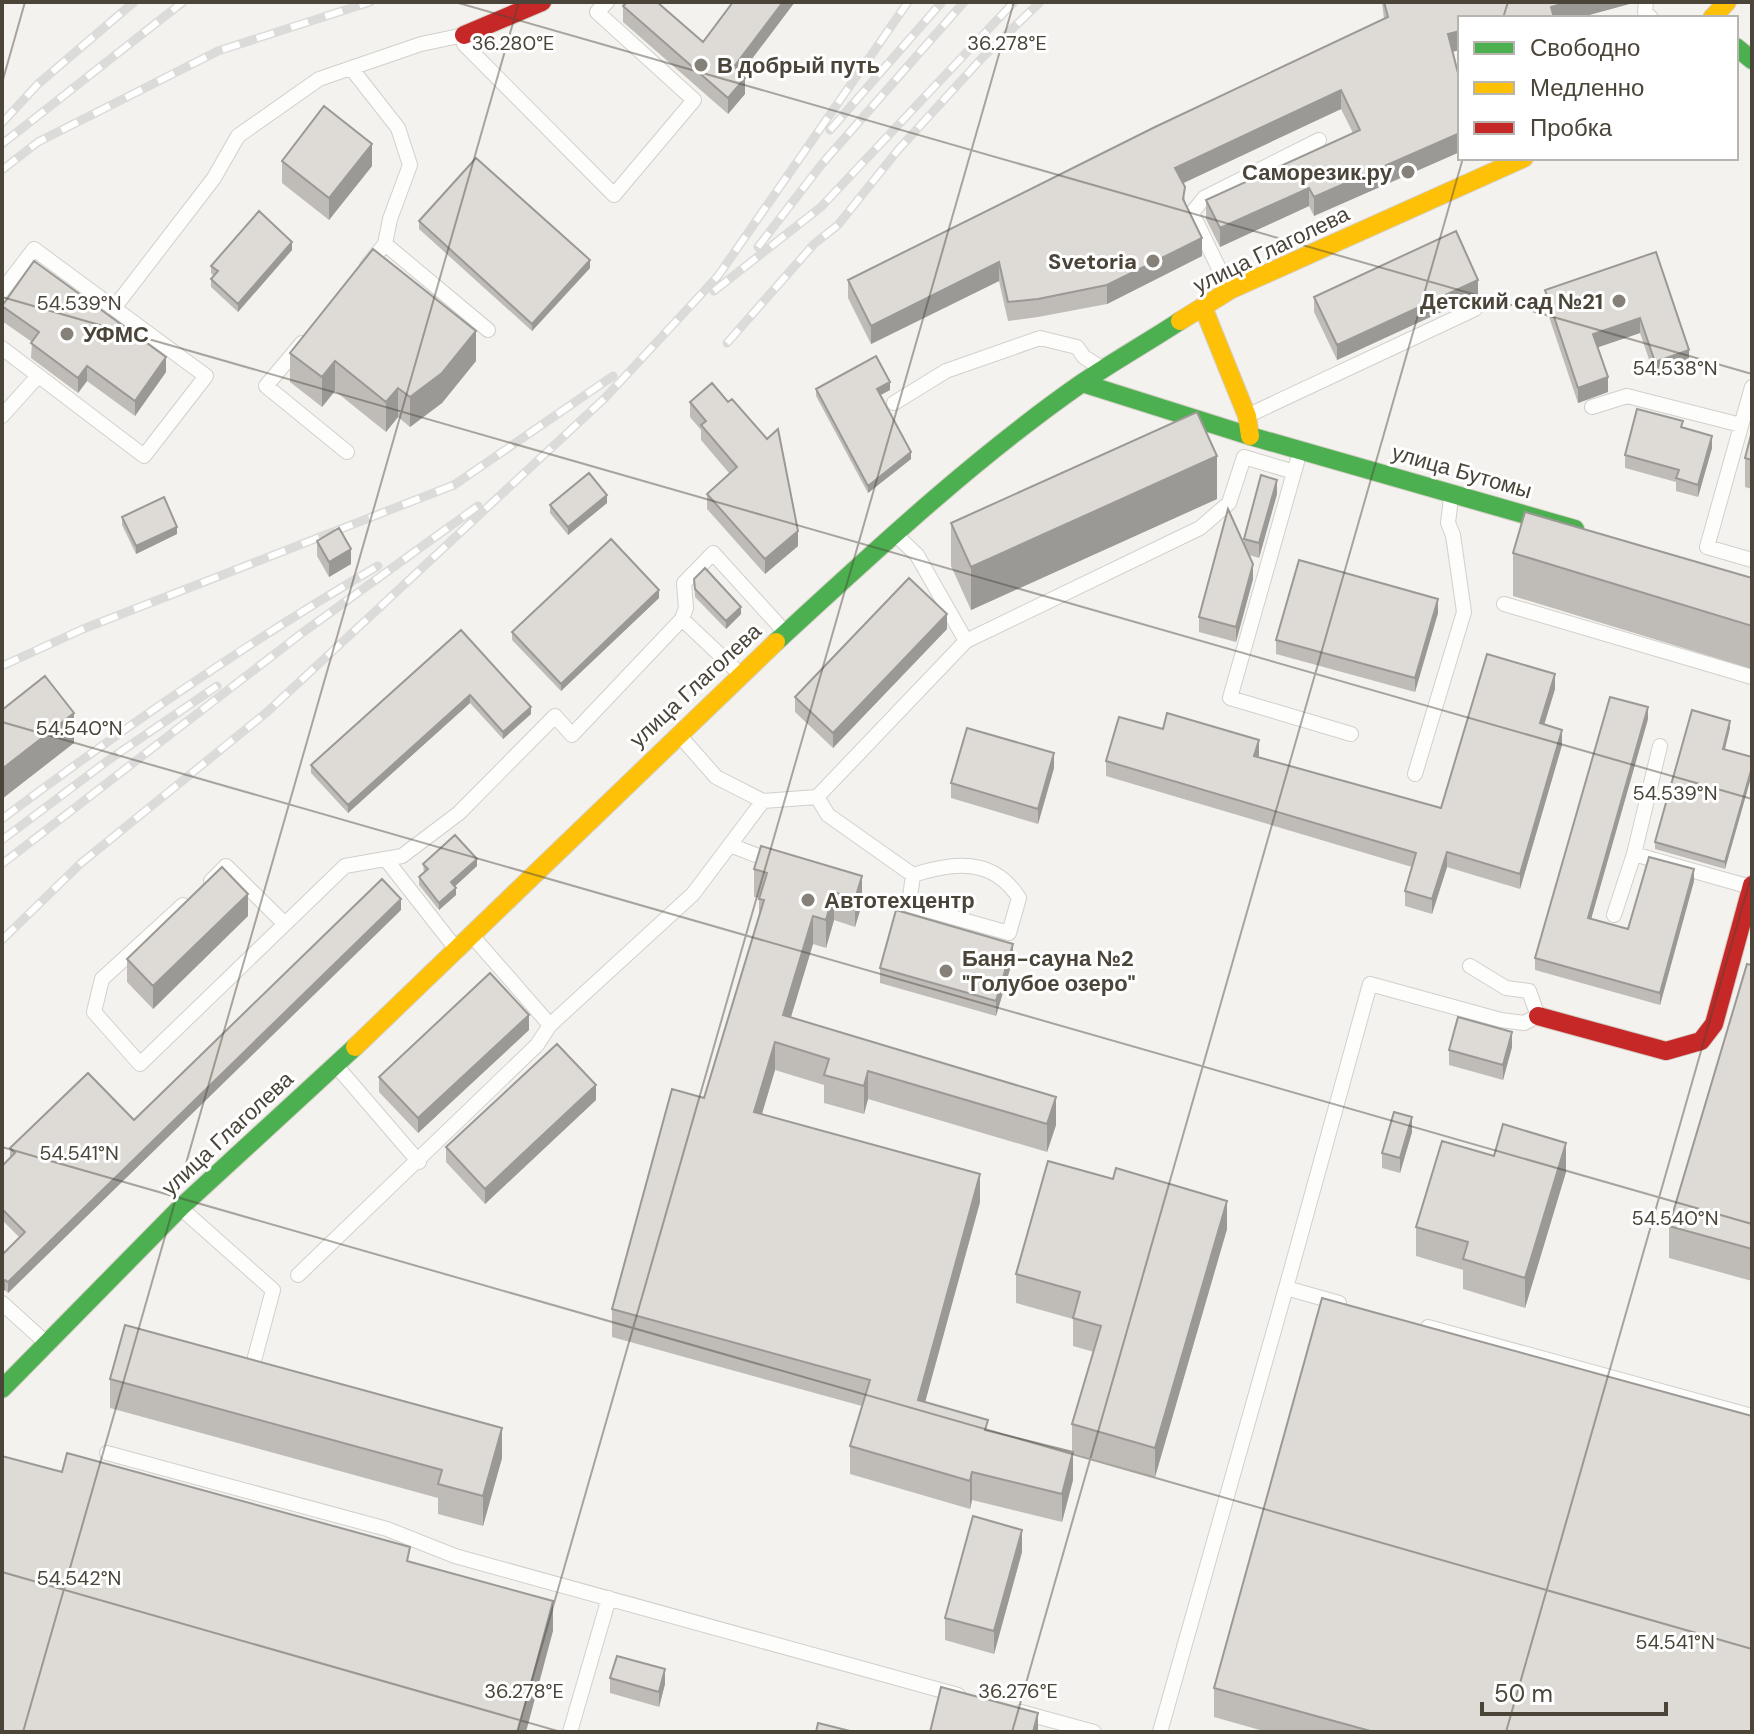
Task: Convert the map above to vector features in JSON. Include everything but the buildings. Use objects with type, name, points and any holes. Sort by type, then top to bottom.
[{"type":"main road","points":[[464,35],[542,2]]},
{"type":"main road","name":"улица Глаголева","points":[[2,1389],[16,1367],[48,1343],[180,1208],[336,1066],[678,733],[894,533],[1082,383],[1230,290],[1520,160]]},
{"type":"main road","points":[[1203,307],[1247,416],[1250,436]]},
{"type":"main road","name":"улица Бутомы","points":[[1082,383],[1250,436],[1587,532]]},
{"type":"main road","points":[[1538,1016],[1666,1051],[1701,1041],[1714,1024],[1752,886]]},
{"type":"lane","points":[[114,308],[214,178],[238,136],[319,79],[421,44],[464,35],[464,44],[614,195],[694,100],[597,12],[607,2]]},
{"type":"lane","points":[[351,68],[398,128],[410,165],[390,219],[385,244],[356,280]]},
{"type":"lane","points":[[1230,290],[1192,213],[1204,198],[1319,140]]},
{"type":"lane","points":[[385,244],[488,330]]},
{"type":"lane","points":[[2,291],[34,249],[206,376],[144,456],[2,348]]},
{"type":"lane","points":[[1247,416],[1475,309]]},
{"type":"lane","points":[[316,327],[266,386],[347,452]]},
{"type":"lane","points":[[894,403],[946,371],[1040,338],[1077,347],[1084,357],[1103,369]]},
{"type":"lane","points":[[2,416],[38,376]]},
{"type":"lane","points":[[1752,387],[1707,547],[1752,560]]},
{"type":"lane","points":[[1592,407],[1627,396],[1741,425]]},
{"type":"lane","points":[[678,733],[716,777],[763,801],[817,797],[966,641],[1200,528],[1229,503],[1250,436]]},
{"type":"lane","points":[[1301,451],[1230,698],[1351,734]]},
{"type":"lane","points":[[1244,457],[1294,472]]},
{"type":"lane","points":[[1415,774],[1464,612],[1453,535],[1448,523],[1451,493]]},
{"type":"lane","points":[[894,533],[917,555],[966,641]]},
{"type":"lane","points":[[285,924],[226,866],[102,979],[94,1012],[140,1064],[285,924],[345,866],[388,862],[402,856],[459,813],[555,716],[572,735],[682,619],[686,608],[684,583],[713,553],[785,632]]},
{"type":"lane","points":[[1504,604],[1752,677]]},
{"type":"lane","points":[[682,619],[724,655],[742,676]]},
{"type":"lane","points":[[1614,915],[1634,854],[1660,746]]},
{"type":"lane","points":[[817,797],[828,815],[913,875]]},
{"type":"lane","points":[[298,1275],[419,1162],[537,1045],[550,1025],[693,894],[763,801]]},
{"type":"lane","points":[[730,845],[787,866]]},
{"type":"lane","points":[[1634,854],[1752,886]]},
{"type":"lane","points":[[388,862],[456,948]]},
{"type":"lane","points":[[950,864],[989,870],[1009,883],[1019,898],[1009,933],[909,905],[913,875],[950,864]]},
{"type":"lane","points":[[470,933],[550,1025]]},
{"type":"lane","points":[[1160,1732],[1370,984],[1501,1020],[1524,1023],[1538,1016],[1529,991],[1506,988],[1470,966]]},
{"type":"lane","points":[[336,1066],[419,1162]]},
{"type":"lane","points":[[180,1208],[273,1290],[255,1357]]},
{"type":"lane","points":[[1286,1288],[1361,1309]]},
{"type":"lane","points":[[2,1303],[48,1343]]},
{"type":"lane","points":[[1406,1321],[1752,1416]]},
{"type":"lane","points":[[107,1453],[387,1529],[455,1556],[973,1699]]},
{"type":"lane","points":[[570,1732],[609,1598]]},
{"type":"lane","points":[[1003,1707],[1094,1732]]},
{"type":"railway","points":[[2,123],[38,84],[134,2]]},
{"type":"railway","points":[[2,144],[183,2]]},
{"type":"railway","points":[[2,170],[38,142],[218,51],[370,2]]},
{"type":"railway","points":[[2,940],[80,864],[267,712],[605,398],[718,276],[908,2]]},
{"type":"railway","points":[[830,130],[942,2]]},
{"type":"railway","points":[[758,247],[821,165],[964,2]]},
{"type":"railway","points":[[714,291],[821,207],[1014,2]]},
{"type":"railway","points":[[727,343],[814,244],[838,225],[898,150],[982,58],[1040,2]]},
{"type":"railway","points":[[2,666],[83,629],[454,485],[613,376]]},
{"type":"railway","points":[[2,864],[302,633],[478,506]]},
{"type":"railway","points":[[2,819],[187,687],[378,566]]},
{"type":"railway","points":[[2,840],[110,759],[217,686]]},
{"type":"traffic: fast","points":[[1738,49],[1752,60]]},
{"type":"traffic: fast","points":[[776,642],[925,507],[1002,443],[1082,383],[1180,321]]},
{"type":"traffic: fast","points":[[1082,383],[1250,436],[1575,529]]},
{"type":"traffic: fast","points":[[2,1389],[180,1208],[355,1047]]},
{"type":"traffic: slow","points":[[1714,16],[1727,2]]},
{"type":"traffic: slow","points":[[1180,321],[1230,290],[1520,160]]},
{"type":"traffic: slow","points":[[1203,307],[1247,416],[1250,436]]},
{"type":"traffic: slow","points":[[355,1047],[776,642]]},
{"type":"traffic: jam","points":[[464,35],[542,2]]},
{"type":"traffic: jam","points":[[1538,1016],[1666,1051],[1701,1041],[1714,1024],[1752,885]]},
{"type":"place","name":"В добрый путь","points":[[701,65]]},
{"type":"place","name":"Саморезик.ру","points":[[1408,172]]},
{"type":"place","name":"Svetoria","points":[[1153,261]]},
{"type":"place","name":"Детский сад №21","points":[[1619,301]]},
{"type":"place","name":"УФМС","points":[[67,334]]},
{"type":"place","name":"Автотехцентр","points":[[808,900]]},
{"type":"place","name":"Баня-сауна №2 \"Голубое озеро\"","points":[[946,971]]}]
